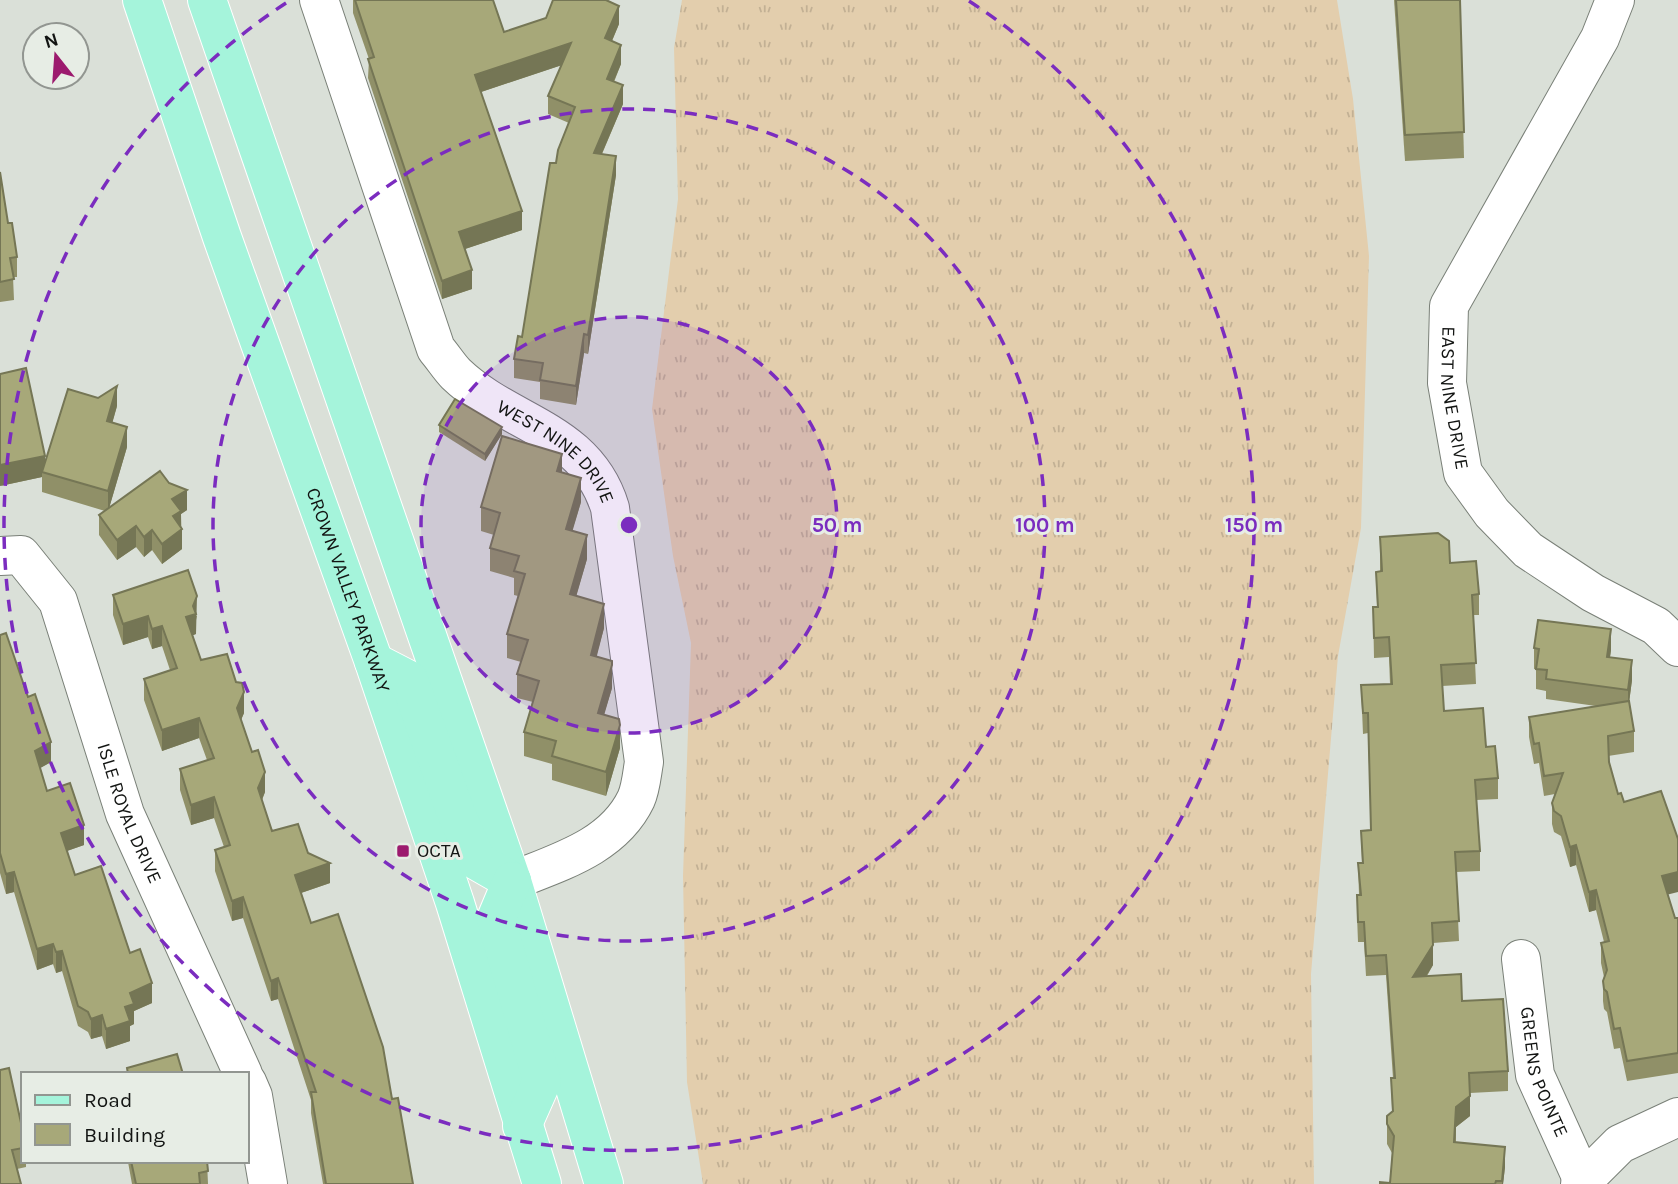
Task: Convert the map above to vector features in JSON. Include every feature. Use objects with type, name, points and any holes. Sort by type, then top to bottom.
[{"type":"main road","name":"CROWN VALLEY PARKWAY","points":[[142,0],[222,237],[374,662],[455,903],[542,1184]]},
{"type":"main road","points":[[207,0],[512,881],[604,1184]]},
{"type":"main road","points":[[374,662],[409,680],[456,813],[477,861],[512,881]]},
{"type":"main road","points":[[512,881],[496,919],[542,1081],[522,1126]]},
{"type":"street","name":"WEST NINE DRIVE","points":[[319,0],[436,349],[456,374],[477,391],[569,446],[589,465],[604,487],[610,508],[644,762],[637,797],[619,826],[586,850],[512,881]]},
{"type":"street","name":"EAST NINE DRIVE","points":[[1615,0],[1600,38],[1449,306],[1447,383],[1463,473],[1492,513],[1528,550],[1593,593],[1656,626],[1678,647]]},
{"type":"street","name":"ISLE ROYAL DRIVE","points":[[11,556],[58,601],[125,814],[242,1072]]},
{"type":"street","name":"GREENS POINTE","points":[[1521,959],[1535,1075],[1581,1182]]},
{"type":"street","points":[[248,1084],[253,1096],[268,1184]]},
{"type":"street","points":[[1581,1182],[1620,1144],[1678,1117]]},
{"type":"green space","points":[[682,0],[1337,0],[1353,99],[1369,256],[1361,528],[1338,656],[1311,974],[1314,1184],[703,1184],[687,1082],[683,876],[691,643],[673,556],[652,409],[678,199],[674,48]]},
{"type":"building","points":[[355,0],[493,0],[504,32],[546,18],[553,0],[606,0],[619,6],[605,38],[621,45],[607,79],[623,85],[594,153],[616,156],[588,335],[584,334],[576,386],[540,380],[543,363],[514,359],[518,336],[522,337],[550,163],[556,163],[558,150],[575,107],[548,96],[571,43],[475,75],[522,211],[459,232],[472,270],[442,281],[368,59],[374,57]]},
{"type":"building","points":[[1396,0],[1460,0],[1464,132],[1405,135]]},
{"type":"building","points":[[0,172],[8,223],[12,223],[17,257],[10,258],[14,279],[0,282]]},
{"type":"building","points":[[26,368],[45,456],[0,465],[0,374]]},
{"type":"building","points":[[117,386],[107,421],[127,427],[108,491],[42,472],[68,389],[98,398]]},
{"type":"building","points":[[455,399],[502,427],[485,454],[439,425]]},
{"type":"building","points":[[502,436],[562,454],[557,471],[581,478],[566,529],[587,535],[570,594],[604,604],[591,655],[612,661],[612,665],[598,713],[619,719],[620,725],[606,772],[552,756],[556,741],[524,732],[539,681],[517,674],[528,640],[507,634],[525,574],[514,571],[519,556],[490,548],[500,513],[481,507]]},
{"type":"building","points":[[160,471],[169,483],[187,490],[172,499],[181,511],[173,516],[182,529],[162,544],[152,530],[144,537],[136,526],[117,540],[99,515]]},
{"type":"building","points":[[1438,533],[1449,541],[1450,563],[1476,561],[1479,594],[1472,595],[1476,663],[1441,665],[1444,711],[1483,708],[1486,747],[1495,746],[1498,778],[1475,780],[1480,851],[1455,852],[1459,921],[1432,923],[1433,945],[1413,977],[1461,974],[1462,1001],[1503,999],[1508,1071],[1469,1073],[1470,1096],[1456,1107],[1454,1142],[1505,1147],[1502,1181],[1496,1181],[1495,1184],[1380,1184],[1390,1183],[1394,1136],[1387,1124],[1387,1116],[1393,1111],[1391,1078],[1395,1078],[1386,955],[1366,956],[1364,922],[1358,922],[1357,895],[1361,895],[1358,863],[1363,863],[1361,831],[1371,830],[1368,713],[1363,713],[1361,685],[1392,684],[1389,637],[1374,638],[1373,607],[1378,607],[1376,572],[1382,571],[1380,537]]},
{"type":"building","points":[[188,570],[197,596],[193,606],[196,614],[186,617],[201,660],[227,654],[236,682],[242,683],[244,692],[237,708],[252,752],[258,750],[265,772],[258,788],[272,831],[298,824],[308,853],[330,863],[295,875],[311,923],[338,914],[383,1047],[392,1099],[398,1098],[413,1184],[326,1184],[311,1092],[316,1092],[278,978],[271,981],[243,897],[232,901],[215,850],[230,845],[214,797],[191,805],[180,769],[214,758],[199,718],[162,730],[144,679],[177,668],[162,626],[152,629],[148,616],[123,624],[113,595]]},
{"type":"building","points":[[1538,620],[1611,629],[1607,657],[1632,660],[1628,690],[1546,679],[1547,670],[1536,669],[1539,649],[1534,648]]},
{"type":"building","points":[[6,633],[28,697],[35,694],[51,742],[35,751],[47,791],[70,783],[84,825],[61,833],[75,875],[101,866],[130,953],[140,949],[152,983],[130,993],[134,1004],[125,1007],[130,1021],[106,1029],[102,1015],[91,1019],[88,1012],[78,1006],[62,951],[56,952],[53,944],[37,949],[14,872],[6,874],[0,853],[0,635]]},
{"type":"building","points":[[1629,701],[1634,731],[1608,736],[1609,762],[1618,794],[1621,793],[1624,802],[1661,791],[1678,839],[1678,872],[1662,876],[1675,918],[1678,918],[1678,1053],[1627,1061],[1620,1028],[1614,1029],[1607,992],[1604,989],[1603,981],[1607,970],[1601,943],[1609,941],[1596,890],[1589,892],[1576,845],[1570,847],[1561,816],[1554,811],[1552,803],[1563,773],[1544,776],[1539,743],[1534,744],[1529,717]]},
{"type":"building","points":[[177,1054],[182,1072],[128,1072],[127,1068]]},
{"type":"building","points":[[9,1068],[21,1123],[21,1148],[12,1150],[21,1184],[0,1184],[0,1070]]},
{"type":"building","points":[[131,1163],[207,1163],[208,1171],[199,1173],[200,1184],[136,1184]]},
{"type":"place","name":"OCTA","points":[[403,851]]}]
